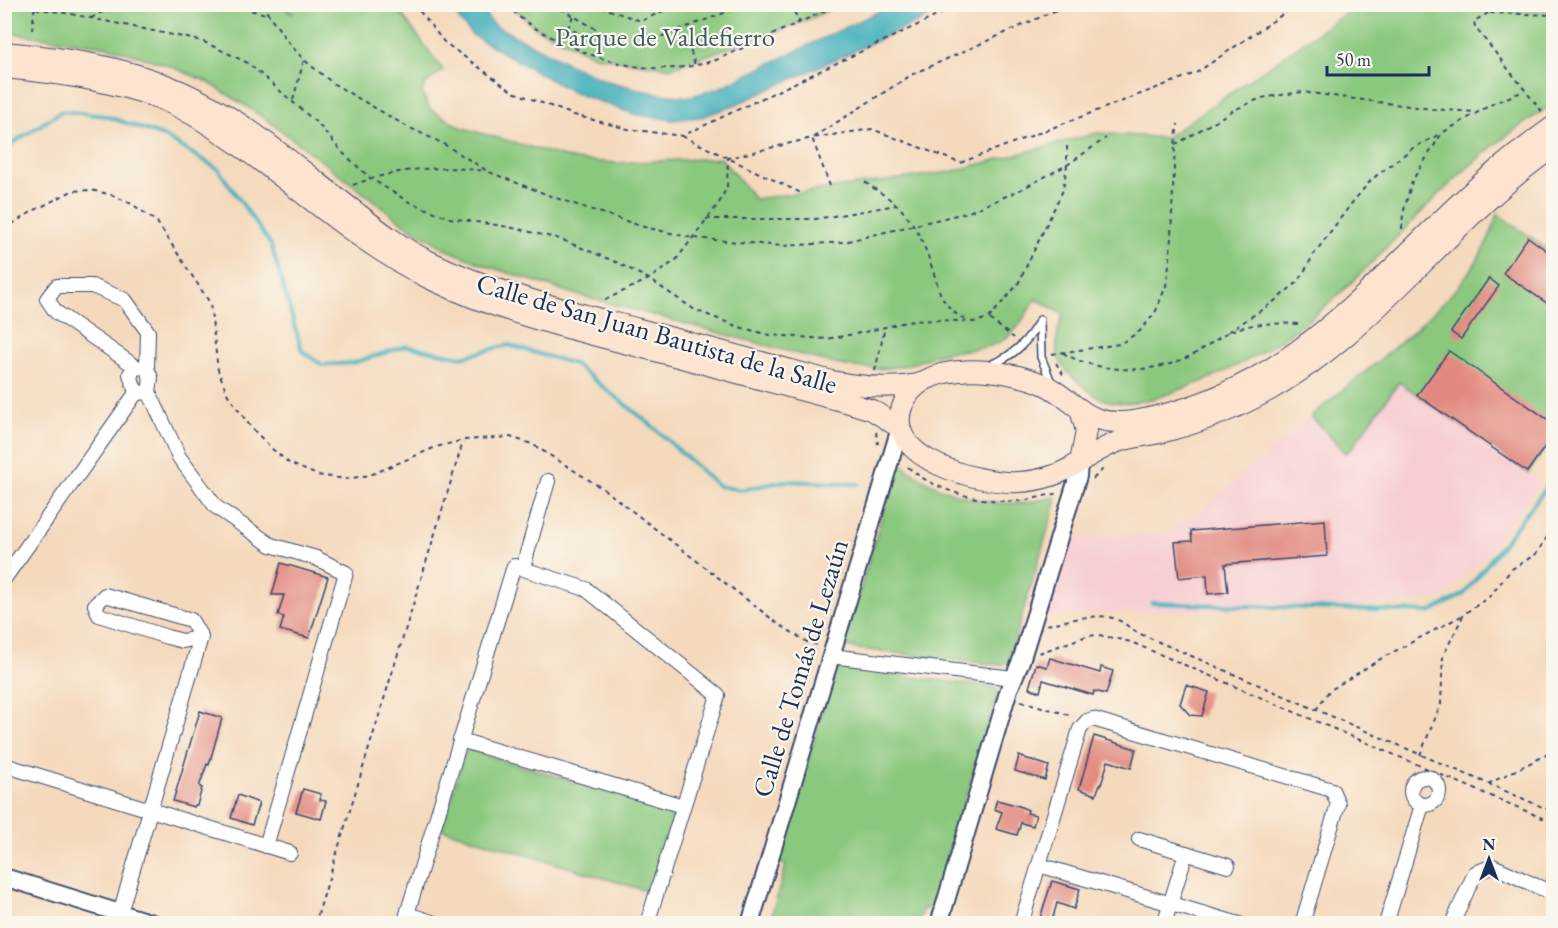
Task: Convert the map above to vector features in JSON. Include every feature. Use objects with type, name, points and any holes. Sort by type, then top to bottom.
[{"type":"main road","name":"Calle de San Juan Bautista de la Salle","points":[[4,52],[77,60],[115,67],[182,91],[213,107],[255,134],[380,230],[424,259],[460,276],[544,304],[858,387],[898,388],[918,384],[942,374],[973,371],[1007,373],[1061,385],[1080,410],[1109,422],[1145,419],[1209,400],[1268,372],[1307,345],[1346,313],[1479,185],[1550,122]]},
{"type":"main road","name":"Calle de San Juan Bautista de la Salle","points":[[4,69],[71,76],[111,84],[159,99],[204,122],[391,257],[427,278],[462,294],[558,326],[872,410],[900,428],[912,446],[934,463],[954,472],[984,480],[1013,482],[1029,481],[1062,472],[1117,442],[1168,431],[1222,413],[1295,375],[1345,336],[1474,212],[1554,147]]},
{"type":"main road","points":[[900,428],[903,405],[918,384]]},
{"type":"main road","points":[[1079,462],[1086,431],[1080,410]]},
{"type":"street","points":[[4,579],[151,378],[142,368],[56,312],[47,299],[57,286],[92,286],[125,300],[148,332],[142,368]]},
{"type":"street","points":[[142,392],[179,457],[216,507],[271,545],[316,558],[346,573],[266,846]]},
{"type":"street","name":"Calle de Tomás de Lezaún","points":[[750,924],[900,428]]},
{"type":"street","points":[[939,924],[1013,678],[1021,661],[1072,494],[1079,462]]},
{"type":"street","points":[[523,567],[548,482]]},
{"type":"street","points":[[438,924],[407,914],[514,566],[523,567],[586,590],[718,695],[647,924]]},
{"type":"street","points":[[120,913],[201,637],[191,620],[105,595],[95,605],[99,615],[166,637],[183,640],[201,637]]},
{"type":"street","points":[[832,653],[1013,678]]},
{"type":"street","points":[[1021,924],[1080,729],[1087,721],[1099,720],[1332,790],[1338,804],[1302,924]]},
{"type":"street","points":[[460,740],[683,806]]},
{"type":"street","points":[[4,765],[290,853]]},
{"type":"street","points":[[1432,775],[1439,787],[1439,795],[1431,804],[1422,804],[1415,800],[1412,787],[1418,780],[1432,775]]},
{"type":"street","points":[[1386,924],[1422,804]]},
{"type":"street","points":[[1139,839],[1228,866]]},
{"type":"street","points":[[1164,924],[1186,853]]},
{"type":"street","points":[[1039,865],[1239,924]]},
{"type":"street","points":[[1452,924],[1475,873],[1493,866],[1554,894]]},
{"type":"street","points":[[4,877],[155,924]]},
{"type":"lane","points":[[973,371],[999,362],[1018,350],[1034,332],[1040,320],[1040,349],[1043,366],[1061,385]]},
{"type":"path","points":[[9,4],[35,6],[202,41],[248,63],[293,100],[370,178],[409,202],[450,218],[509,227],[560,239],[616,262],[649,279],[695,310],[738,327],[770,336],[827,339],[910,321],[974,322],[989,318],[1018,284],[1063,190],[1067,165],[1067,144]]},
{"type":"path","points":[[95,4],[100,13]]},
{"type":"path","points":[[89,18],[134,4]]},
{"type":"path","points":[[225,4],[270,15]]},
{"type":"path","points":[[261,4],[304,60],[343,89],[406,126],[442,143],[489,172],[556,198],[644,227],[693,238],[783,246],[844,242],[914,226],[969,212],[1018,191],[1067,165],[1106,138]]},
{"type":"path","points":[[414,4],[444,42],[513,92],[574,115],[628,129],[682,136],[801,193]]},
{"type":"path","points":[[507,4],[522,20],[573,47],[607,61],[662,68],[695,66],[716,60],[840,4]]},
{"type":"path","points":[[553,4],[606,35],[660,37],[748,4]]},
{"type":"path","points":[[592,4],[641,21],[679,4]]},
{"type":"path","points":[[790,4],[800,23]]},
{"type":"path","points":[[682,136],[962,4]]},
{"type":"path","points":[[812,138],[913,74],[1070,4]]},
{"type":"path","points":[[728,158],[812,138],[872,129],[960,163],[1196,72],[1298,4]]},
{"type":"path","points":[[1504,4],[1474,21],[1475,27],[1550,122]]},
{"type":"path","points":[[32,30],[35,6]]},
{"type":"path","points":[[1487,12],[1554,15]]},
{"type":"path","points":[[573,16],[568,27],[581,34],[573,47]]},
{"type":"path","points":[[669,34],[673,48],[689,45],[695,66]]},
{"type":"path","points":[[293,100],[304,60]]},
{"type":"path","points":[[1062,352],[1072,358],[1118,369],[1156,367],[1187,358],[1272,303],[1299,281],[1314,254],[1372,179],[1413,148],[1475,112],[1524,91]]},
{"type":"path","points":[[1175,144],[1232,111],[1261,98],[1302,92],[1432,109],[1475,112]]},
{"type":"path","points":[[1052,354],[1120,344],[1140,331],[1155,313],[1166,286],[1170,258],[1175,144],[1178,124]]},
{"type":"path","points":[[1402,229],[1403,214],[1412,181],[1442,133]]},
{"type":"path","points":[[812,138],[830,186]]},
{"type":"path","points":[[605,300],[649,279],[676,260],[719,203],[727,188],[728,158]]},
{"type":"path","points":[[353,184],[389,172],[425,168],[464,168],[489,172]]},
{"type":"path","points":[[866,182],[897,205],[914,226],[947,306],[959,317],[974,322]]},
{"type":"path","points":[[4,229],[72,191],[91,190],[112,195],[132,204],[157,222],[210,303],[218,370],[228,395],[250,426],[289,463],[317,475],[346,479],[370,475],[436,447],[464,440],[510,437],[532,444],[605,490],[777,623],[807,642],[832,653]]},
{"type":"path","points":[[706,219],[816,219],[897,205]]},
{"type":"path","points":[[989,318],[1016,339],[1008,345]]},
{"type":"path","points":[[1228,332],[1273,323],[1300,324]]},
{"type":"path","points":[[1040,349],[1051,347],[1061,385]]},
{"type":"path","points":[[874,374],[881,374]]},
{"type":"path","points":[[879,428],[883,436],[883,444],[894,465],[898,460],[938,485],[978,498],[1019,501],[1055,494],[1060,500],[1072,494]]},
{"type":"path","points":[[874,431],[878,438],[879,451],[891,456]]},
{"type":"path","points":[[315,924],[464,440]]},
{"type":"path","points":[[1090,483],[1105,466]]},
{"type":"path","points":[[1022,496],[1072,494]]},
{"type":"path","points":[[1316,710],[1329,691],[1382,658],[1464,614],[1489,597],[1512,569],[1536,554],[1554,527]]},
{"type":"path","points":[[1420,755],[1441,704],[1443,657],[1464,614]]},
{"type":"path","points":[[1031,628],[1072,619],[1109,617],[1119,620],[1138,633],[1554,812]]},
{"type":"path","points":[[1021,661],[1087,636],[1099,635],[1131,642],[1432,775],[1554,823]]},
{"type":"path","points":[[1020,701],[1087,721]]},
{"type":"path","points":[[1488,784],[1554,751]]},
{"type":"path","points":[[4,917],[25,924]]},
{"type":"shaded area","points":[[1398,382],[1541,482],[1482,561],[1440,600],[1333,609],[1045,615],[1069,538],[1166,534],[1200,511],[1311,416],[1345,453],[1351,449]]},
{"type":"green space","points":[[285,4],[288,12],[296,13],[289,11],[286,5],[395,5],[443,70],[425,84],[422,93],[430,109],[460,127],[575,160],[616,163],[721,158],[755,199],[950,172],[1097,133],[1165,138],[1358,5],[1473,4],[1508,10],[1553,11],[1553,104],[1480,157],[1436,197],[1351,283],[1292,332],[1249,359],[1203,381],[1144,401],[1121,403],[1097,397],[1063,367],[1056,343],[1063,314],[1036,299],[1015,330],[1005,339],[990,346],[951,351],[906,365],[886,368],[835,364],[571,293],[487,266],[448,250],[407,226],[266,119],[208,82],[165,64],[109,47],[5,32],[5,5]]},
{"type":"green space","name":"Parque de Valdefierro","points":[[511,5],[841,5],[800,23],[670,68],[594,56],[534,27]]},
{"type":"green space","points":[[1498,214],[1553,253],[1553,437],[1528,473],[1399,382],[1351,449],[1345,453],[1311,416],[1403,340],[1447,299],[1472,269],[1491,234]]},
{"type":"green space","points":[[898,464],[941,488],[971,498],[1002,503],[1027,502],[1054,497],[1057,499],[1008,662],[1000,665],[851,648],[844,643]]},
{"type":"green space","points":[[838,668],[993,687],[998,690],[932,910],[923,908],[919,923],[769,924],[786,865],[777,862],[835,670]]},
{"type":"green space","points":[[466,749],[674,811],[650,892],[442,829]]},
{"type":"water","points":[[447,5],[478,5],[494,25],[607,81],[655,93],[688,97],[719,88],[892,5],[955,5],[737,104],[702,117],[672,120],[637,115],[572,92],[472,35]]},
{"type":"building","points":[[1528,237],[1554,256],[1554,308],[1503,273]]},
{"type":"building","points":[[1489,278],[1499,286],[1461,339],[1451,332]]},
{"type":"building","points":[[1449,351],[1554,424],[1554,434],[1527,472],[1417,395]]},
{"type":"building","points":[[1325,520],[1327,556],[1225,564],[1228,592],[1208,594],[1207,575],[1179,578],[1175,542],[1192,541],[1191,531]]},
{"type":"building","points":[[281,563],[328,577],[309,638],[280,630],[284,617],[278,615],[284,595],[272,595]]},
{"type":"building","points":[[1050,658],[1100,673],[1101,667],[1113,671],[1106,694],[1094,691],[1093,695],[1043,680],[1040,692],[1029,688],[1036,664],[1047,667]]},
{"type":"building","points":[[1186,685],[1209,692],[1202,716],[1190,715],[1180,704]]},
{"type":"building","points":[[200,711],[222,718],[209,765],[207,764],[200,784],[202,788],[197,805],[194,807],[173,801]]},
{"type":"building","points":[[1094,736],[1136,749],[1131,768],[1108,761],[1096,795],[1079,789]]},
{"type":"building","points":[[1019,756],[1049,766],[1045,780],[1015,771]]},
{"type":"building","points":[[303,789],[321,794],[320,800],[326,801],[321,819],[296,812]]},
{"type":"building","points":[[238,795],[259,803],[252,825],[231,818]]},
{"type":"building","points":[[997,800],[1019,806],[1028,810],[1027,813],[1036,815],[1033,826],[1021,823],[1017,835],[996,829],[1002,812],[994,809]]},
{"type":"building","points":[[1052,881],[1080,889],[1074,909],[1057,903],[1052,921],[1040,918]]},
{"type":"waterway","points":[[4,151],[62,111],[106,116],[163,136],[218,169],[271,245],[302,351],[322,365],[353,363],[406,346],[462,357],[508,345],[574,364],[650,424],[718,486],[741,490],[785,481],[858,484]]},
{"type":"waterway","points":[[1152,603],[1431,612],[1464,594],[1546,488],[1554,474]]}]
